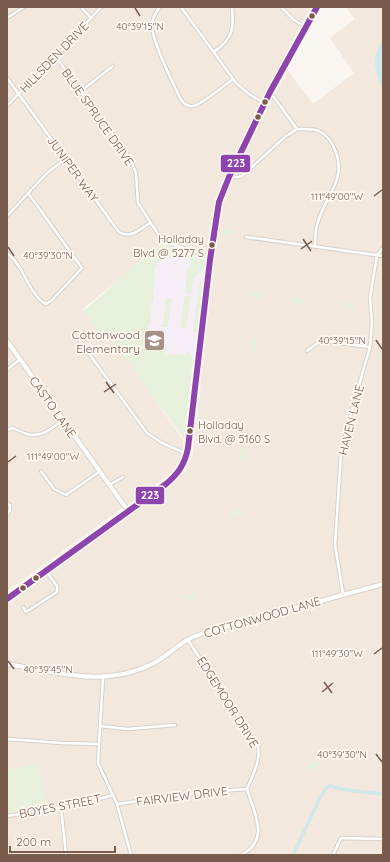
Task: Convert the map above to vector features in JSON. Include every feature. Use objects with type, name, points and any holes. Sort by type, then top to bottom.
[{"type":"main road","points":[[8,597],[176,476],[184,464],[187,454],[210,257],[218,206],[229,176],[270,92],[317,7]]},
{"type":"main road","name":"CASTO LANE","points":[[7,341],[128,511]]},
{"type":"main road","name":"COTTONWOOD LANE","points":[[7,664],[73,675],[103,678],[127,674],[145,668],[188,640],[221,627],[383,584]]},
{"type":"street","points":[[7,18],[24,7]]},
{"type":"street","points":[[81,7],[91,18]]},
{"type":"street","name":"HILLSDEN DRIVE","points":[[7,106],[18,93],[43,71],[101,7]]},
{"type":"street","points":[[160,7],[153,18],[153,36],[183,103],[189,106],[197,105],[233,79]]},
{"type":"street","points":[[181,7],[233,79],[245,92],[265,103]]},
{"type":"street","points":[[214,52],[226,43],[232,33],[234,22],[232,7]]},
{"type":"street","points":[[281,7],[296,21],[306,27]]},
{"type":"street","name":"BLUE SPRUCE DRIVE","points":[[56,57],[132,161],[136,174],[138,203],[158,234],[166,242],[210,257]]},
{"type":"street","points":[[81,91],[113,66]]},
{"type":"street","name":"JUNIPER WAY","points":[[7,78],[119,232],[125,235],[132,234],[150,223]]},
{"type":"street","points":[[270,92],[297,129]]},
{"type":"street","points":[[229,176],[238,178],[242,176],[286,136],[297,129],[316,130],[324,135],[334,147],[338,163],[336,180],[317,222],[315,246]]},
{"type":"street","points":[[7,216],[50,171],[66,158]]},
{"type":"street","points":[[7,253],[19,266],[32,289],[46,304],[52,300],[82,268],[28,193]]},
{"type":"street","points":[[246,238],[383,256]]},
{"type":"street","points":[[377,255],[383,248]]},
{"type":"street","name":"HAVEN LANE","points":[[343,594],[335,545],[341,454],[370,347],[372,328],[370,298],[377,255]]},
{"type":"street","points":[[79,340],[147,433],[162,443],[187,454]]},
{"type":"street","points":[[307,351],[316,344],[324,341],[370,347]]},
{"type":"street","points":[[7,370],[20,359]]},
{"type":"street","points":[[7,430],[12,428],[28,434],[40,434],[46,432],[63,420]]},
{"type":"street","points":[[41,471],[54,489],[66,495],[99,472]]},
{"type":"street","points":[[109,485],[123,477]]},
{"type":"street","points":[[7,504],[10,505],[10,510],[7,515]]},
{"type":"street","points":[[23,607],[26,612],[57,592],[57,586],[46,570]]},
{"type":"street","name":"EDGEMOOR DRIVE","points":[[188,640],[258,747],[257,760],[247,789]]},
{"type":"street","points":[[103,678],[99,766],[117,804],[131,855]]},
{"type":"street","points":[[100,726],[128,729],[175,725]]},
{"type":"street","points":[[7,739],[99,744]]},
{"type":"street","points":[[241,855],[248,851],[256,842],[259,830],[247,789]]},
{"type":"street","name":"FAIRVIEW DRIVE","points":[[117,804],[206,792],[247,789]]},
{"type":"street","name":"BOYES STREET","points":[[8,815],[84,803],[113,795]]},
{"type":"street","points":[[61,807],[66,855]]},
{"type":"street","points":[[333,855],[341,838],[383,839]]},
{"type":"shaded area","points":[[7,7],[311,7],[222,181],[213,209],[206,253],[168,238],[83,309],[107,342],[112,337],[183,440],[182,457],[174,471],[7,591]]},
{"type":"shaded area","points":[[346,7],[383,7],[383,855],[7,855],[7,603],[159,494],[186,471],[193,454],[218,226],[226,195],[245,149],[288,71],[313,104],[354,73],[330,38],[355,19]]},
{"type":"shaded area","name":"Cottonwood Elementary","points":[[162,245],[205,261],[184,439],[113,339],[108,342],[88,316],[129,271]]},
{"type":"green space","points":[[224,229],[236,230],[236,235],[223,234]]},
{"type":"green space","name":"Cottonwood Elementary","points":[[163,244],[182,252],[169,258],[168,256],[165,257],[158,262],[155,268],[153,302],[143,301],[152,303],[150,325],[142,324],[148,325],[147,337],[157,338],[155,343],[167,345],[166,354],[187,355],[188,351],[193,360],[184,439],[111,338],[106,341],[84,310],[124,274]]},
{"type":"green space","points":[[188,254],[205,260],[204,269],[194,278],[186,278],[187,268],[190,269],[191,259],[185,258]]},
{"type":"green space","points":[[186,278],[193,279],[191,294],[185,293]]},
{"type":"green space","points":[[203,281],[197,332],[193,331],[199,284]]},
{"type":"green space","points":[[250,291],[263,292],[262,298],[249,296]]},
{"type":"green space","points":[[185,296],[190,297],[186,329],[180,328]]},
{"type":"green space","points":[[292,297],[304,298],[304,304],[291,302]]},
{"type":"green space","points":[[166,298],[172,299],[168,327],[159,326],[163,325]]},
{"type":"green space","points":[[343,302],[355,304],[355,310],[342,308]]},
{"type":"green space","points":[[252,339],[257,340],[255,352],[250,352]]},
{"type":"green space","points":[[241,447],[246,448],[245,460],[239,459]]},
{"type":"green space","points":[[241,509],[243,515],[231,518],[229,513]]},
{"type":"green space","points":[[196,592],[197,598],[185,601],[184,595]]},
{"type":"green space","points":[[318,761],[320,766],[308,771],[306,766]]},
{"type":"green space","points":[[39,763],[46,806],[9,813],[7,811],[7,770]]},
{"type":"waterway","points":[[383,45],[378,60],[383,84]]},
{"type":"waterway","points":[[293,855],[319,800],[327,787],[331,786],[346,790],[383,794]]},
{"type":"transit line","name":"223","points":[[7,599],[166,484],[183,464],[188,448],[210,260],[219,202],[229,177],[270,92],[317,7]]},
{"type":"place","name":"Holladay Blvd @ 5277 S","points":[[212,245]]},
{"type":"place","name":"Cottonwood Elementary","points":[[155,341]]},
{"type":"place","name":"Holladay Blvd. @ 5160 S","points":[[190,431]]}]
